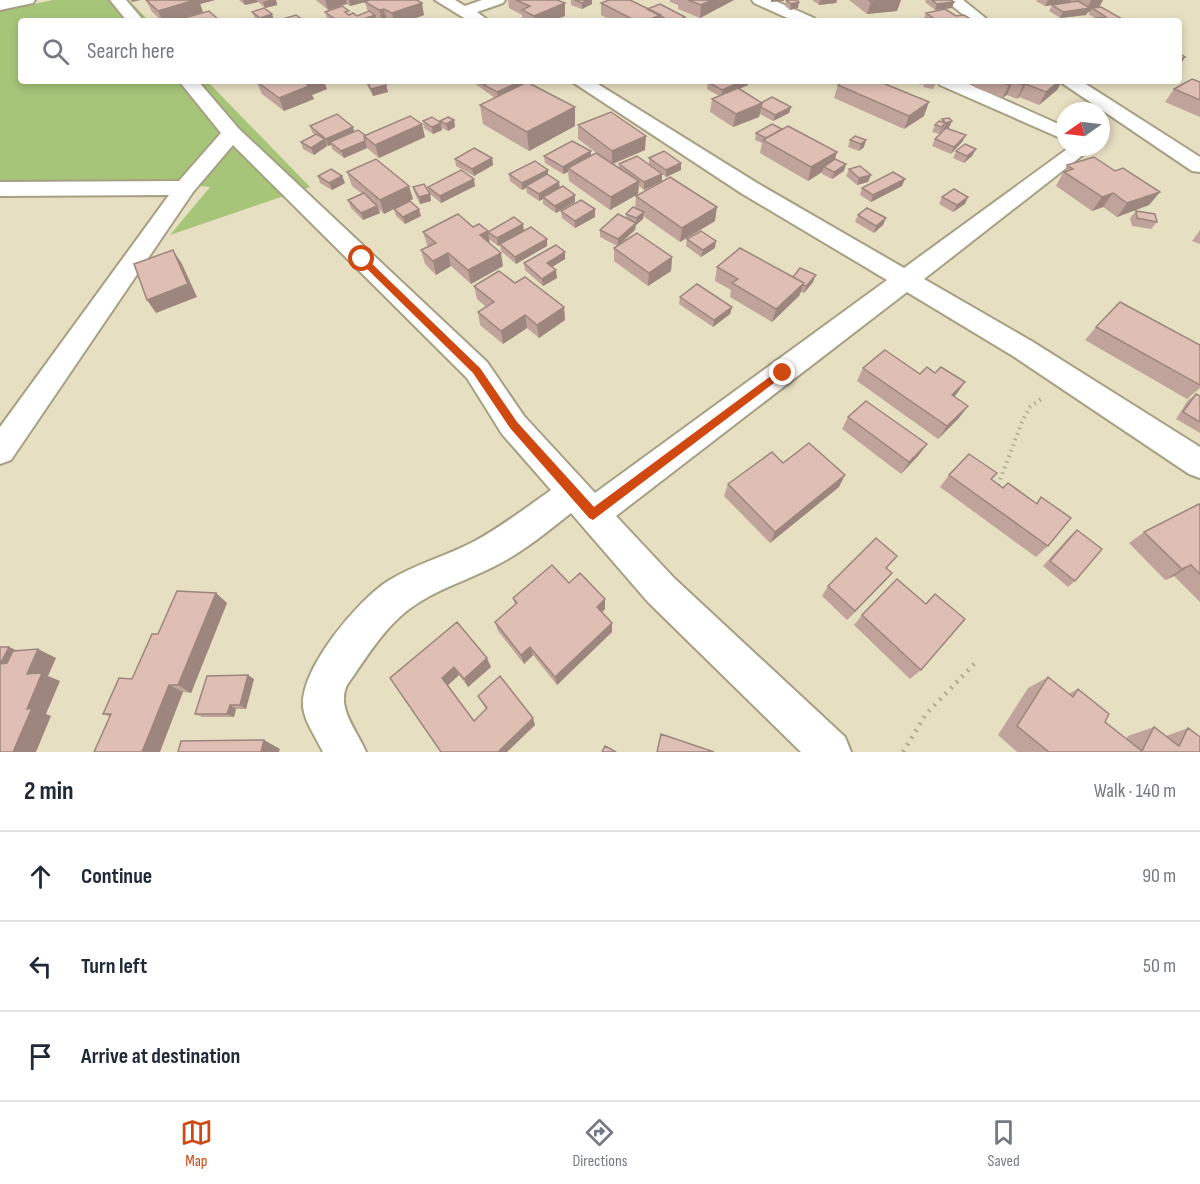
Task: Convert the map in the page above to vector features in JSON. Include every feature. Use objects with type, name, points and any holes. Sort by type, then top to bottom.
[{"type":"street","points":[[0,5],[27,0]]},
{"type":"street","points":[[118,0],[133,18]]},
{"type":"street","points":[[443,0],[475,18]]},
{"type":"street","points":[[463,12],[497,0]]},
{"type":"street","points":[[760,0],[801,18]]},
{"type":"street","points":[[953,0],[977,18]]},
{"type":"street","points":[[191,84],[232,133],[477,370],[513,425],[661,590],[830,752]]},
{"type":"street","points":[[585,84],[739,182],[961,311],[1200,464]]},
{"type":"street","points":[[954,84],[1056,130]]},
{"type":"street","points":[[1071,84],[1115,122],[1200,166]]},
{"type":"street","points":[[0,451],[185,188],[232,133]]},
{"type":"street","points":[[345,752],[323,709],[323,693],[333,671],[375,615],[400,594],[416,584],[484,554],[518,534],[583,504],[906,280],[1004,209],[1072,156]]},
{"type":"street","points":[[0,189],[185,188]]},
{"type":"path","points":[[998,485],[1030,407],[1068,378]]},
{"type":"path","points":[[903,752],[910,736],[935,702],[977,661]]},
{"type":"green space","points":[[53,0],[129,0],[146,18],[18,18],[18,84],[210,84],[310,187],[170,235],[210,187],[189,185],[0,192],[0,11]]},
{"type":"building","points":[[146,0],[195,0],[158,11]]},
{"type":"building","points":[[369,0],[417,0],[422,3],[392,13],[384,9],[379,10],[365,2]]},
{"type":"building","points":[[516,0],[557,0],[565,3],[534,16],[522,10],[530,6]]},
{"type":"building","points":[[609,0],[630,0],[661,15],[653,18],[630,18],[601,3]]},
{"type":"building","points":[[688,0],[712,0],[701,5]]},
{"type":"building","points":[[786,0],[797,0],[799,2],[791,4]]},
{"type":"building","points":[[932,0],[951,0],[954,2],[937,4]]},
{"type":"building","points":[[1078,1],[1090,8],[1063,12],[1052,5]]},
{"type":"building","points":[[660,4],[685,17],[664,18],[647,9]]},
{"type":"building","points":[[342,6],[349,11],[345,12],[349,15],[353,13],[357,16],[369,11],[375,15],[366,18],[334,18],[325,12]]},
{"type":"building","points":[[1101,7],[1120,18],[1098,18],[1106,17],[1092,8]]},
{"type":"building","points":[[264,8],[272,14],[260,18],[252,12]]},
{"type":"building","points":[[945,9],[956,16],[964,15],[969,18],[934,18],[926,13]]},
{"type":"building","points":[[209,11],[217,18],[184,18]]},
{"type":"building","points":[[1192,79],[1200,82],[1200,100],[1174,89]]},
{"type":"building","points":[[260,84],[306,84],[309,86],[279,98]]},
{"type":"building","points":[[368,84],[386,85],[371,89]]},
{"type":"building","points":[[486,84],[514,84],[497,92],[484,85]]},
{"type":"building","points":[[523,84],[531,84],[575,107],[527,132],[480,105]]},
{"type":"building","points":[[712,84],[736,84],[722,90]]},
{"type":"building","points":[[885,84],[929,102],[909,116],[838,85]]},
{"type":"building","points":[[1026,84],[1055,84],[1046,92]]},
{"type":"building","points":[[738,88],[762,103],[736,114],[712,99]]},
{"type":"building","points":[[772,97],[791,107],[775,115],[761,107],[761,103]]},
{"type":"building","points":[[611,112],[646,136],[612,151],[578,125]]},
{"type":"building","points":[[337,114],[353,127],[326,139],[310,126]]},
{"type":"building","points":[[410,116],[422,124],[375,145],[364,136]]},
{"type":"building","points":[[432,117],[441,123],[432,127],[423,121]]},
{"type":"building","points":[[448,117],[454,120],[446,124],[440,121]]},
{"type":"building","points":[[949,118],[952,121],[946,123],[942,119]]},
{"type":"building","points":[[939,121],[945,123],[942,127],[935,125]]},
{"type":"building","points":[[772,124],[782,129],[766,138],[756,133]]},
{"type":"building","points":[[788,126],[837,152],[811,167],[763,140]]},
{"type":"building","points":[[946,128],[966,135],[954,147],[935,139]]},
{"type":"building","points":[[358,130],[365,135],[365,141],[341,151],[330,142]]},
{"type":"building","points":[[316,134],[325,139],[311,148],[301,142]]},
{"type":"building","points":[[855,136],[866,140],[861,144],[850,140]]},
{"type":"building","points":[[572,141],[591,151],[563,167],[544,156]]},
{"type":"building","points":[[965,144],[976,149],[967,156],[956,151]]},
{"type":"building","points":[[474,148],[492,158],[472,169],[455,159]]},
{"type":"building","points":[[664,151],[681,163],[666,170],[649,158]]},
{"type":"building","points":[[596,153],[639,181],[611,197],[568,168]]},
{"type":"building","points":[[637,156],[662,174],[644,182],[619,164]]},
{"type":"building","points":[[1094,157],[1115,171],[1123,168],[1160,192],[1127,203],[1113,193],[1102,197],[1064,172],[1073,169],[1067,165]]},
{"type":"building","points":[[376,159],[409,186],[380,200],[347,172]]},
{"type":"building","points":[[835,159],[846,164],[834,172],[824,167]]},
{"type":"building","points":[[535,161],[548,170],[522,183],[509,174]]},
{"type":"building","points":[[860,166],[871,175],[859,178],[849,169]]},
{"type":"building","points":[[331,169],[342,176],[329,183],[318,176]]},
{"type":"building","points":[[461,170],[474,179],[440,196],[428,187]]},
{"type":"building","points":[[893,172],[905,179],[873,195],[862,188]]},
{"type":"building","points":[[547,174],[559,182],[539,194],[526,186]]},
{"type":"building","points":[[670,177],[717,207],[682,228],[636,196]]},
{"type":"building","points":[[424,184],[430,194],[419,197],[413,187]]},
{"type":"building","points":[[563,186],[575,195],[555,206],[543,197]]},
{"type":"building","points":[[954,189],[968,197],[957,205],[942,197]]},
{"type":"building","points":[[364,193],[377,206],[361,213],[348,200]]},
{"type":"building","points":[[581,200],[595,209],[575,221],[561,211]]},
{"type":"building","points":[[410,201],[419,209],[403,217],[394,209]]},
{"type":"building","points":[[633,207],[644,212],[636,218],[626,214]]},
{"type":"building","points":[[867,208],[886,218],[876,226],[858,215]]},
{"type":"building","points":[[1136,211],[1155,214],[1157,222],[1137,218]]},
{"type":"building","points":[[458,214],[473,227],[479,224],[488,231],[480,235],[501,253],[468,270],[448,253],[433,261],[421,250],[436,243],[423,232]]},
{"type":"building","points":[[618,214],[636,223],[618,239],[600,230]]},
{"type":"building","points":[[514,217],[523,224],[497,238],[488,232]]},
{"type":"building","points":[[531,227],[547,239],[515,257],[500,244]]},
{"type":"building","points":[[701,231],[716,241],[703,250],[687,239]]},
{"type":"building","points":[[637,233],[672,257],[649,273],[614,248]]},
{"type":"building","points":[[556,245],[565,252],[547,263],[556,270],[542,279],[524,263]]},
{"type":"building","points":[[740,248],[804,283],[776,309],[732,283],[738,279],[717,267]]},
{"type":"building","points":[[173,250],[188,284],[147,300],[134,264]]},
{"type":"building","points":[[800,268],[816,275],[806,286],[793,277]]},
{"type":"building","points":[[499,271],[515,283],[525,277],[564,307],[537,325],[525,315],[501,331],[478,312],[494,302],[474,286]]},
{"type":"building","points":[[697,284],[732,307],[714,320],[680,297]]},
{"type":"building","points":[[1120,302],[1200,345],[1200,385],[1096,327]]},
{"type":"building","points":[[885,350],[920,374],[927,367],[935,373],[941,367],[965,382],[952,395],[968,406],[947,426],[863,368]]},
{"type":"building","points":[[1196,394],[1200,396],[1200,422],[1183,412]]},
{"type":"building","points":[[866,401],[927,444],[909,462],[848,417]]},
{"type":"building","points":[[809,443],[845,475],[775,532],[728,484],[772,452],[783,463]]},
{"type":"building","points":[[969,454],[997,473],[991,479],[1003,488],[1008,483],[1037,504],[1041,497],[1071,518],[1048,546],[949,475]]},
{"type":"building","points":[[1199,504],[1200,574],[1191,565],[1182,569],[1144,532]]},
{"type":"building","points":[[1077,530],[1102,549],[1075,581],[1050,561]]},
{"type":"building","points":[[876,538],[897,556],[886,568],[892,573],[855,611],[828,586]]},
{"type":"building","points":[[552,565],[569,583],[580,573],[605,599],[597,607],[612,623],[555,677],[530,647],[521,655],[495,622],[517,603],[513,598]]},
{"type":"building","points":[[897,579],[926,604],[935,594],[965,619],[921,670],[862,615]]},
{"type":"building","points":[[177,591],[216,593],[178,685],[169,685],[142,752],[94,752],[111,714],[103,714],[119,678],[132,679],[152,634],[158,634]]},
{"type":"building","points":[[457,622],[487,658],[464,679],[454,667],[442,678],[474,721],[487,708],[478,696],[500,676],[533,718],[498,752],[441,752],[390,678]]},
{"type":"building","points":[[0,647],[9,647],[0,664]]},
{"type":"building","points":[[38,649],[27,674],[42,673],[27,709],[32,708],[13,752],[0,752],[0,664],[7,663],[13,651]]},
{"type":"building","points":[[248,675],[240,705],[230,705],[227,714],[195,714],[207,676]]},
{"type":"building","points":[[1048,677],[1073,697],[1078,689],[1109,714],[1105,722],[1142,751],[1154,727],[1179,746],[1188,728],[1200,737],[1200,752],[1049,752],[1017,726]]},
{"type":"building","points":[[661,734],[714,752],[657,752]]},
{"type":"building","points":[[264,740],[261,752],[178,752],[181,741]]},
{"type":"building","points":[[605,746],[616,752],[602,752]]},
{"type":"route","points":[[362,259],[477,370],[513,425],[593,514],[783,373]]}]
